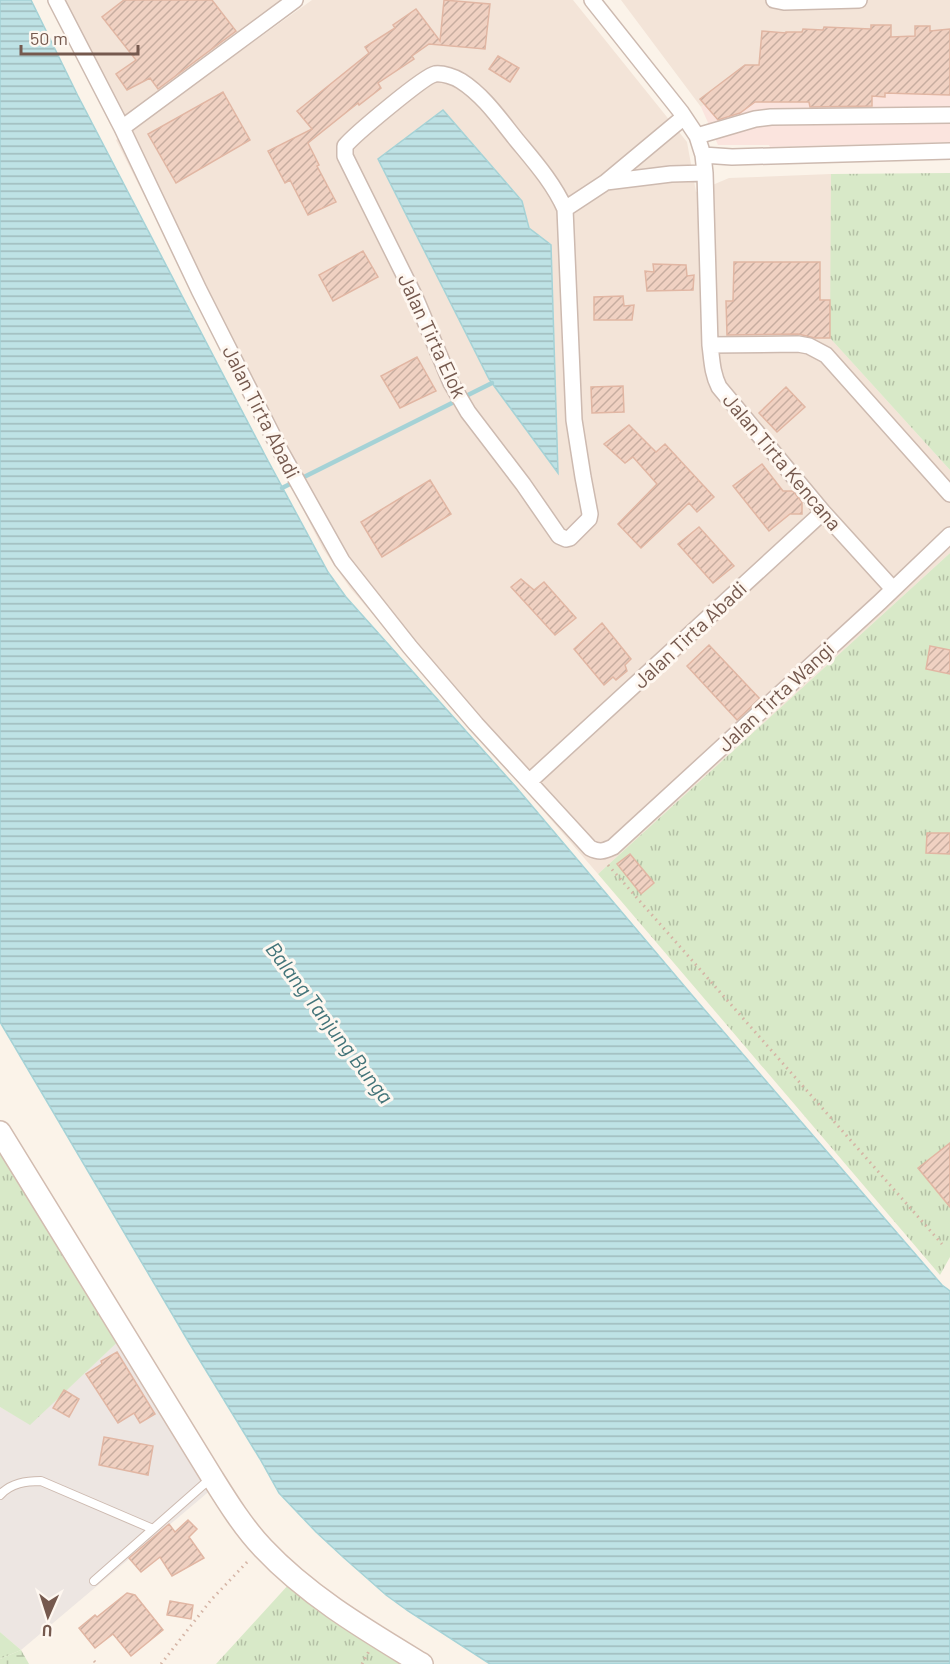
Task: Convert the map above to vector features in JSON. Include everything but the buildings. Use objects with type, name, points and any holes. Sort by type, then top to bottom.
[{"type":"street","name":"Jalan Tirta Abadi","points":[[56,0],[122,128],[199,290],[281,452],[338,555],[370,598],[476,724],[530,781],[586,846],[597,852]]},
{"type":"street","points":[[122,128],[295,0]]},
{"type":"street","name":"Jalan Tirta Kencana","points":[[592,0],[669,96],[697,136],[703,155],[705,173],[712,369],[719,387],[823,512],[893,589]]},
{"type":"street","points":[[774,0],[784,2],[859,0]]},
{"type":"street","name":"Jalan Tirta Elok","points":[[433,75],[452,77],[478,94],[555,189],[565,209],[574,420],[590,514],[589,519],[570,538],[566,539],[559,536],[468,412],[451,383],[415,297],[345,156],[345,146],[417,84],[433,75]]},
{"type":"street","points":[[697,136],[755,119],[771,117],[950,115]]},
{"type":"street","points":[[565,209],[606,182],[684,117]]},
{"type":"street","points":[[703,155],[732,157],[950,151]]},
{"type":"street","points":[[606,182],[665,174],[705,173]]},
{"type":"street","points":[[710,345],[798,344],[826,354],[950,494]]},
{"type":"street","name":"Jalan Tirta Abadi","points":[[530,781],[823,512]]},
{"type":"street","name":"Jalan Tirta Wangi","points":[[597,852],[613,847],[950,535]]},
{"type":"street","points":[[0,1132],[212,1477],[231,1507],[262,1547],[298,1580],[327,1602],[377,1637],[422,1664]]},
{"type":"lane","points":[[94,1581],[212,1477]]},
{"type":"lane","points":[[0,1495],[3,1491],[25,1481],[41,1481],[153,1529]]},
{"type":"path","points":[[597,852],[942,1244]]},
{"type":"path","points":[[161,1664],[211,1600],[262,1547]]},
{"type":"shaded area","points":[[48,0],[284,0],[111,126]]},
{"type":"shaded area","points":[[312,0],[573,0],[687,142],[696,192],[729,178],[831,174],[831,339],[950,470],[950,553],[598,874],[350,588],[323,549],[116,140]]},
{"type":"shaded area","points":[[621,0],[950,0],[950,59],[764,65],[701,107]]},
{"type":"shaded area","points":[[950,59],[950,142],[770,147],[769,145],[718,145],[701,107],[764,65]]},
{"type":"shaded area","points":[[125,1335],[219,1483],[21,1650],[0,1632],[0,1407],[30,1424]]},
{"type":"green space","points":[[950,173],[950,470],[830,338],[831,174]]},
{"type":"green space","points":[[950,553],[950,1257],[940,1275],[598,874]]},
{"type":"green space","points":[[0,1128],[125,1335],[30,1425],[0,1407]]},
{"type":"green space","points":[[290,1583],[422,1664],[216,1664]]},
{"type":"green space","points":[[0,1632],[21,1650],[0,1659]]},
{"type":"green space","points":[[21,1650],[29,1664],[0,1664],[0,1659]]},
{"type":"water","name":"Balang Tanjung Bunga","points":[[0,0],[31,0],[78,96],[266,457],[328,572],[346,597],[516,787],[697,1001],[942,1285],[950,1291],[950,1664],[490,1664],[408,1611],[343,1557],[279,1493],[0,1022]]},
{"type":"water","points":[[443,110],[522,201],[529,228],[551,245],[558,473],[489,379],[378,159]]},
{"type":"waterway","points":[[282,488],[492,383]]}]
